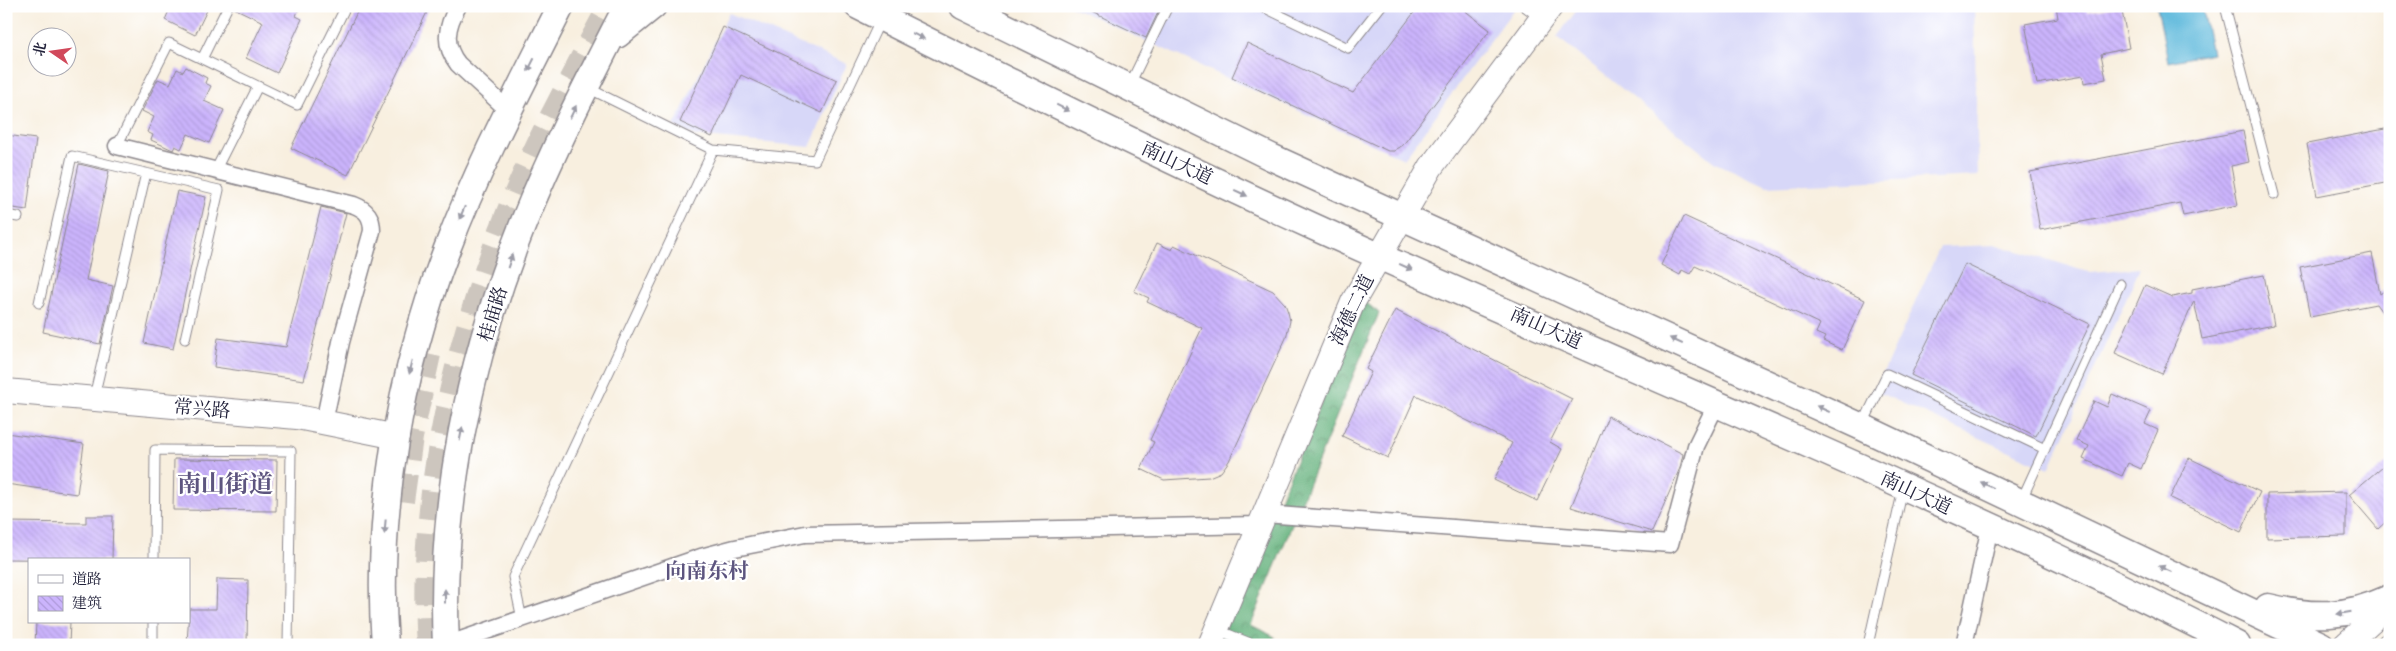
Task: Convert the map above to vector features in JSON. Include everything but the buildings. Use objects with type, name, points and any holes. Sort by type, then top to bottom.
[{"type":"main road","name":"桂庙路","points":[[446,645],[445,587],[452,491],[458,450],[474,377],[522,226],[586,86],[627,6]]},
{"type":"main road","points":[[605,49],[619,33],[653,6]]},
{"type":"main road","name":"南山大道","points":[[858,6],[1112,133],[1380,255],[1904,487],[2237,645]]},
{"type":"main road","name":"南山大道","points":[[963,6],[1271,157],[1862,426],[2321,645]]},
{"type":"main road","points":[[385,645],[382,595],[385,530],[396,437],[413,360],[434,286],[462,212],[508,110],[555,13]]},
{"type":"main road","points":[[2209,590],[2307,615],[2352,612],[2390,598]]},
{"type":"street","points":[[458,6],[447,32],[447,45],[451,56],[508,110]]},
{"type":"street","name":"海德二道","points":[[1213,637],[1353,302],[1431,167],[1539,10]]},
{"type":"street","points":[[117,146],[354,205],[370,216],[372,231],[341,342],[324,422]]},
{"type":"street","name":"常兴路","points":[[6,391],[297,417],[396,437]]},
{"type":"street","points":[[446,645],[701,557],[805,534],[1261,520],[1670,544],[1696,446],[1716,403]]},
{"type":"street","points":[[1964,645],[1990,527]]},
{"type":"street","points":[[2345,645],[2390,604]]},
{"type":"lane","points":[[202,59],[228,6]]},
{"type":"lane","points":[[117,146],[168,43],[297,106],[346,6]]},
{"type":"lane","points":[[1129,86],[1168,6]]},
{"type":"lane","points":[[1261,6],[1348,48],[1381,6]]},
{"type":"lane","points":[[2225,6],[2274,195]]},
{"type":"lane","points":[[586,86],[713,150],[815,160],[882,18]]},
{"type":"lane","points":[[216,170],[258,86]]},
{"type":"lane","points":[[522,618],[513,577],[713,150]]},
{"type":"lane","points":[[39,303],[72,156],[219,190],[185,339]]},
{"type":"lane","points":[[94,399],[146,173]]},
{"type":"lane","points":[[6,215],[18,217]]},
{"type":"lane","points":[[2021,501],[2120,284]]},
{"type":"lane","points":[[1862,426],[1887,374],[2045,449]]},
{"type":"lane","points":[[154,558],[155,450],[291,452],[288,645]]},
{"type":"lane","points":[[1868,645],[1904,487]]},
{"type":"lane","points":[[153,624],[153,642]]},
{"type":"lane","points":[[1213,637],[1255,645]]},
{"type":"shaded area","points":[[1070,6],[1516,6],[1404,159]]},
{"type":"shaded area","points":[[1580,6],[1974,6],[1978,176],[1767,186],[1714,162],[1557,37]]},
{"type":"shaded area","points":[[729,13],[847,64],[810,147],[696,136],[674,126]]},
{"type":"shaded area","points":[[1997,245],[2090,272],[2140,268],[2049,469],[1875,391],[1940,247]]},
{"type":"green space","points":[[1364,301],[1379,313],[1251,625],[1275,637],[1271,645],[1218,645]]},
{"type":"water","points":[[2157,6],[2202,6],[2212,53],[2168,62]]},
{"type":"tunnel","points":[[430,645],[428,590],[437,480],[458,370],[473,317],[510,213],[533,160],[612,6]]},
{"type":"tunnel","points":[[400,501],[409,437],[427,354]]},
{"type":"district","name":"南山街道","points":[[225,485]]},
{"type":"district","name":"向南东村","points":[[707,572]]}]
